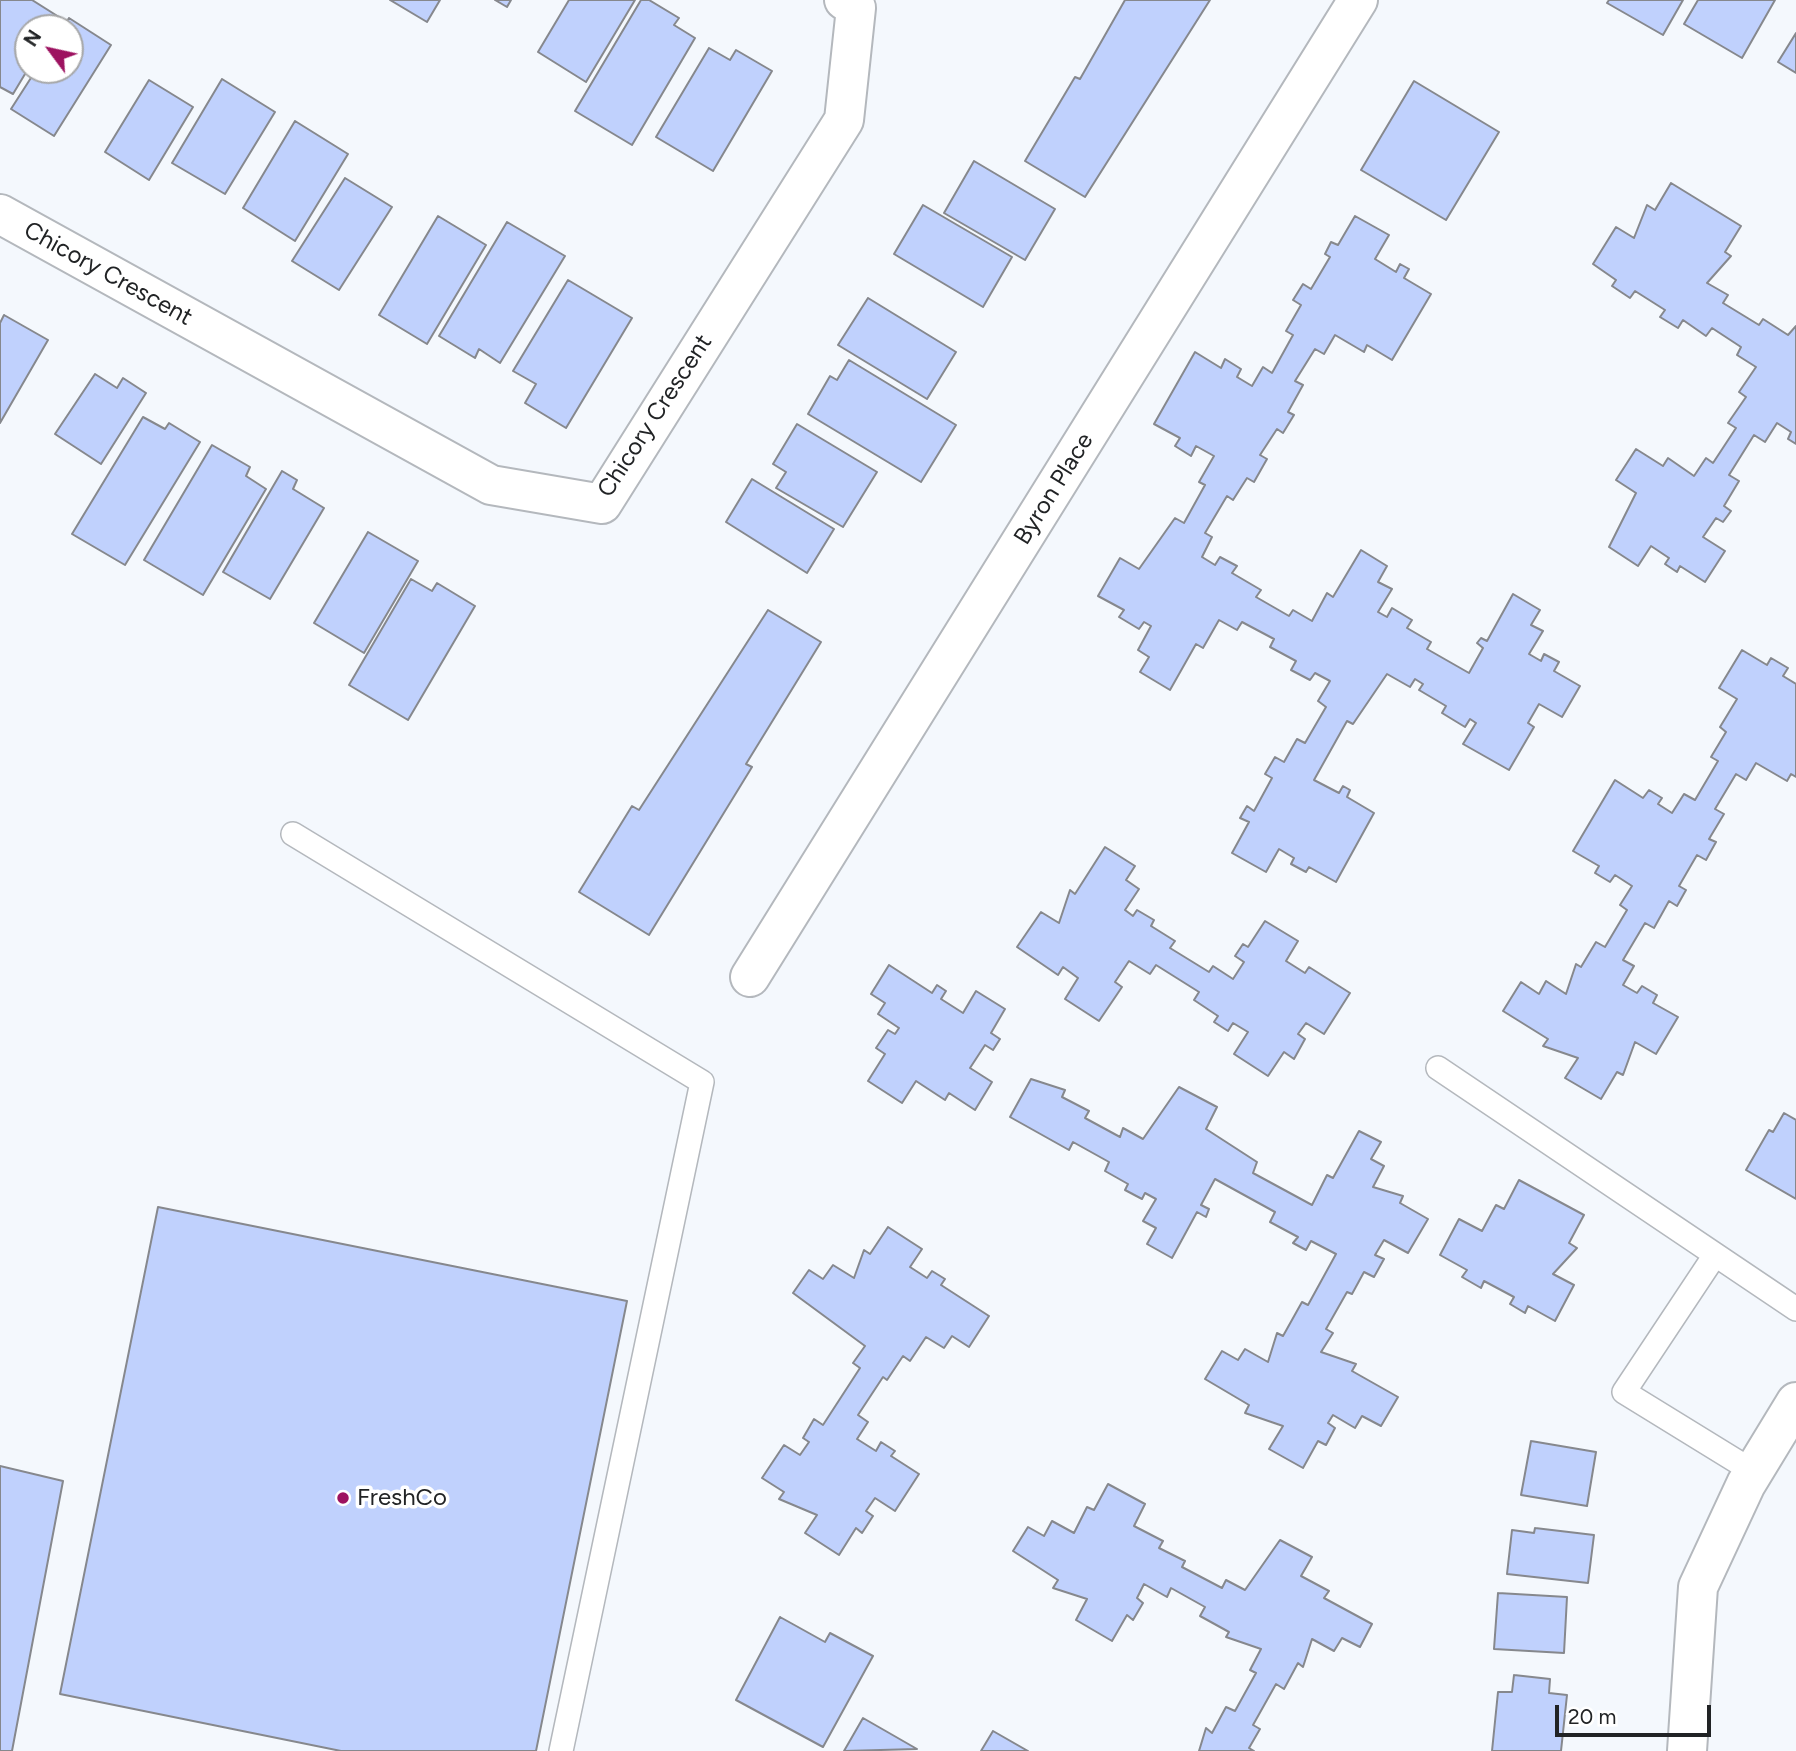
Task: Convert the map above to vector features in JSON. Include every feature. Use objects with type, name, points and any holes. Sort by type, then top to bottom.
[{"type":"street","name":"Chicory Crescent","points":[[0,214],[491,485],[602,504],[845,120],[856,8],[844,0]]},
{"type":"street","name":"Byron Place","points":[[750,977],[1358,0]]},
{"type":"street","points":[[1687,1751],[1698,1587],[1754,1472],[1796,1402]]},
{"type":"lane","points":[[293,834],[702,1082],[566,1749]]},
{"type":"lane","points":[[1438,1068],[1796,1309]]},
{"type":"lane","points":[[1715,1255],[1624,1392],[1754,1472]]},
{"type":"building","points":[[0,0],[32,0],[54,14],[14,14],[14,84],[19,84],[13,94],[0,87]]},
{"type":"building","points":[[390,0],[440,0],[427,22]]},
{"type":"building","points":[[495,0],[511,0],[507,7]]},
{"type":"building","points":[[569,0],[635,0],[586,82],[538,52]]},
{"type":"building","points":[[641,0],[649,0],[679,18],[674,25],[695,38],[632,145],[575,111]]},
{"type":"building","points":[[1125,0],[1210,0],[1085,197],[1025,161],[1075,77],[1080,79]]},
{"type":"building","points":[[1609,0],[1683,0],[1663,35],[1607,3]]},
{"type":"building","points":[[1698,0],[1775,0],[1742,58],[1684,24]]},
{"type":"building","points":[[84,28],[111,45],[54,136],[11,109],[27,84],[84,84]]},
{"type":"building","points":[[1796,33],[1796,73],[1778,62]]},
{"type":"building","points":[[709,48],[730,60],[736,50],[772,71],[713,171],[656,137]]},
{"type":"building","points":[[222,79],[275,112],[225,194],[172,163]]},
{"type":"building","points":[[149,80],[193,107],[149,180],[105,152]]},
{"type":"building","points":[[1414,81],[1499,132],[1446,220],[1361,170]]},
{"type":"building","points":[[295,121],[348,154],[295,241],[243,208]]},
{"type":"building","points":[[974,161],[1055,209],[1025,260],[944,213]]},
{"type":"building","points":[[345,178],[392,207],[339,290],[292,261]]},
{"type":"building","points":[[1671,183],[1741,226],[1725,252],[1731,256],[1707,283],[1728,295],[1723,303],[1759,325],[1763,319],[1788,335],[1796,326],[1796,444],[1788,439],[1791,432],[1777,423],[1765,442],[1754,435],[1729,475],[1739,481],[1724,506],[1731,511],[1723,522],[1716,518],[1703,537],[1725,551],[1705,582],[1680,566],[1677,572],[1665,564],[1669,558],[1651,546],[1638,566],[1609,547],[1636,493],[1616,480],[1636,449],[1663,466],[1668,458],[1694,476],[1706,458],[1713,463],[1736,428],[1728,423],[1746,397],[1739,392],[1756,367],[1737,355],[1741,347],[1712,328],[1706,336],[1683,320],[1678,328],[1660,317],[1665,310],[1635,291],[1630,298],[1612,286],[1616,280],[1593,264],[1616,227],[1634,238],[1647,205],[1655,210]]},
{"type":"building","points":[[923,205],[1012,257],[983,307],[894,254]]},
{"type":"building","points":[[438,216],[486,245],[427,344],[379,315]]},
{"type":"building","points":[[1355,216],[1389,235],[1375,259],[1396,272],[1400,264],[1409,269],[1404,278],[1431,294],[1392,360],[1367,345],[1364,352],[1335,335],[1324,354],[1315,349],[1295,381],[1303,385],[1288,412],[1294,415],[1283,433],[1277,429],[1260,455],[1267,459],[1254,482],[1247,478],[1233,500],[1227,496],[1205,533],[1212,537],[1202,557],[1215,565],[1220,557],[1237,566],[1232,573],[1261,590],[1256,597],[1289,616],[1293,610],[1312,621],[1327,593],[1333,597],[1361,550],[1387,566],[1378,582],[1392,589],[1378,612],[1387,617],[1392,608],[1412,620],[1407,628],[1431,642],[1427,649],[1469,673],[1483,648],[1477,643],[1481,638],[1487,641],[1513,594],[1540,610],[1531,625],[1543,631],[1529,654],[1541,661],[1544,654],[1559,662],[1554,671],[1580,686],[1562,717],[1539,704],[1528,723],[1534,727],[1509,770],[1463,744],[1476,723],[1470,719],[1465,727],[1442,713],[1446,706],[1419,690],[1423,684],[1415,679],[1410,687],[1387,674],[1353,724],[1347,721],[1314,780],[1339,793],[1343,786],[1350,790],[1347,797],[1374,813],[1336,882],[1309,867],[1306,872],[1291,864],[1294,858],[1279,849],[1266,872],[1232,853],[1249,822],[1240,818],[1247,806],[1254,811],[1272,778],[1265,774],[1275,757],[1284,762],[1297,739],[1305,743],[1326,707],[1318,701],[1330,681],[1315,673],[1310,680],[1291,670],[1296,661],[1270,647],[1274,639],[1242,622],[1237,630],[1219,620],[1203,648],[1196,644],[1170,690],[1140,672],[1149,657],[1138,650],[1151,626],[1144,622],[1139,629],[1119,617],[1124,610],[1098,596],[1120,558],[1139,569],[1175,518],[1184,523],[1205,485],[1199,482],[1214,456],[1196,446],[1191,456],[1175,446],[1180,438],[1154,424],[1195,352],[1221,368],[1225,359],[1241,369],[1237,377],[1252,386],[1263,367],[1272,373],[1293,335],[1286,331],[1301,305],[1293,300],[1303,284],[1311,289],[1330,257],[1325,254],[1331,242],[1338,245]]},
{"type":"building","points":[[507,222],[565,256],[500,363],[479,349],[475,358],[439,336]]},
{"type":"building","points":[[568,280],[632,318],[566,428],[525,403],[536,384],[513,371]]},
{"type":"building","points":[[868,298],[956,352],[927,399],[838,345]]},
{"type":"building","points":[[4,315],[48,340],[0,423],[0,323]]},
{"type":"building","points":[[849,360],[956,425],[921,482],[808,414],[830,376],[837,380]]},
{"type":"building","points":[[95,374],[117,388],[123,378],[146,393],[101,464],[55,434]]},
{"type":"building","points":[[143,417],[165,429],[169,423],[200,442],[125,565],[72,534]]},
{"type":"building","points":[[797,424],[877,472],[843,527],[776,488],[786,472],[773,464]]},
{"type":"building","points":[[212,445],[250,467],[246,476],[266,489],[203,595],[144,560]]},
{"type":"building","points":[[282,471],[297,480],[293,489],[324,508],[270,599],[223,572]]},
{"type":"building","points":[[752,479],[834,529],[807,573],[726,522]]},
{"type":"building","points":[[368,532],[418,561],[364,653],[314,623]]},
{"type":"building","points":[[411,579],[432,591],[437,583],[475,606],[408,720],[349,685]]},
{"type":"building","points":[[768,610],[821,642],[746,764],[752,767],[649,935],[579,892],[632,806],[639,810]]},
{"type":"building","points":[[1742,650],[1767,665],[1771,658],[1788,668],[1783,676],[1796,684],[1796,777],[1791,774],[1787,781],[1756,763],[1746,780],[1736,774],[1715,809],[1724,814],[1709,839],[1716,842],[1706,860],[1697,855],[1679,886],[1686,890],[1677,906],[1669,901],[1654,928],[1645,923],[1623,960],[1634,966],[1623,985],[1637,993],[1642,986],[1657,995],[1653,1003],[1678,1017],[1656,1054],[1635,1042],[1623,1075],[1617,1072],[1601,1099],[1565,1078],[1578,1058],[1543,1046],[1548,1039],[1503,1011],[1521,982],[1539,994],[1546,981],[1566,994],[1576,964],[1581,967],[1596,942],[1605,947],[1627,910],[1620,905],[1632,886],[1615,875],[1610,882],[1595,873],[1599,866],[1573,851],[1615,780],[1643,798],[1649,790],[1662,798],[1658,804],[1672,813],[1684,794],[1695,800],[1718,761],[1711,757],[1726,732],[1720,727],[1737,699],[1719,688]]},
{"type":"building","points":[[1105,847],[1135,866],[1126,880],[1139,889],[1125,910],[1133,916],[1137,910],[1154,920],[1151,926],[1175,941],[1170,948],[1209,972],[1213,966],[1233,979],[1244,962],[1235,956],[1243,944],[1248,947],[1265,921],[1298,941],[1286,961],[1305,973],[1309,967],[1350,993],[1324,1034],[1306,1023],[1298,1034],[1305,1039],[1294,1059],[1284,1052],[1268,1076],[1234,1054],[1248,1032],[1233,1023],[1228,1031],[1214,1022],[1218,1016],[1194,1000],[1199,992],[1156,965],[1150,974],[1129,961],[1115,982],[1122,987],[1099,1021],[1065,999],[1078,978],[1063,967],[1058,975],[1017,947],[1041,912],[1059,923],[1070,890],[1075,894]]},
{"type":"building","points":[[889,965],[932,993],[937,985],[946,991],[941,999],[963,1013],[976,991],[1005,1009],[991,1033],[1000,1039],[993,1050],[985,1045],[970,1068],[992,1082],[975,1110],[949,1093],[945,1100],[916,1081],[902,1103],[868,1081],[885,1054],[876,1048],[888,1030],[895,1034],[899,1028],[878,1014],[885,1003],[871,994]]},
{"type":"building","points":[[1031,1079],[1065,1090],[1062,1097],[1089,1111],[1085,1118],[1120,1137],[1123,1128],[1143,1139],[1179,1087],[1217,1107],[1206,1129],[1257,1162],[1253,1173],[1312,1205],[1327,1175],[1333,1178],[1359,1131],[1381,1142],[1371,1159],[1384,1166],[1373,1187],[1403,1196],[1400,1203],[1428,1219],[1408,1253],[1384,1240],[1375,1255],[1384,1259],[1374,1277],[1364,1272],[1352,1294],[1347,1292],[1326,1329],[1333,1333],[1321,1352],[1356,1364],[1352,1371],[1398,1397],[1381,1426],[1362,1416],[1355,1428],[1333,1415],[1328,1423],[1335,1428],[1326,1445],[1318,1441],[1303,1468],[1269,1449],[1283,1426],[1245,1413],[1249,1405],[1205,1379],[1222,1351],[1238,1360],[1245,1349],[1268,1362],[1277,1333],[1283,1336],[1302,1302],[1308,1305],[1336,1254],[1311,1241],[1306,1250],[1293,1243],[1298,1237],[1270,1222],[1275,1212],[1215,1179],[1201,1205],[1209,1209],[1206,1217],[1197,1212],[1172,1258],[1147,1244],[1156,1228],[1143,1221],[1156,1199],[1145,1193],[1142,1199],[1125,1190],[1128,1184],[1105,1171],[1109,1162],[1073,1142],[1069,1150],[1010,1117]]},
{"type":"building","points":[[1784,1113],[1796,1120],[1796,1199],[1746,1170],[1769,1130],[1773,1132]]},
{"type":"building","points":[[1519,1180],[1584,1215],[1569,1243],[1577,1248],[1553,1274],[1574,1285],[1555,1321],[1528,1306],[1525,1313],[1510,1304],[1514,1297],[1484,1281],[1481,1288],[1462,1277],[1467,1270],[1440,1255],[1459,1219],[1482,1231],[1496,1205],[1504,1209]]},
{"type":"building","name":"FreshCo","points":[[158,1207],[627,1301],[536,1751],[341,1751],[60,1694]]},
{"type":"building","points":[[888,1227],[922,1249],[910,1267],[927,1278],[932,1271],[945,1279],[941,1285],[989,1316],[969,1347],[952,1336],[944,1348],[926,1337],[910,1361],[903,1356],[887,1380],[883,1377],[858,1415],[868,1422],[857,1439],[876,1451],[881,1442],[895,1451],[891,1456],[919,1474],[895,1511],[875,1498],[866,1511],[873,1516],[862,1533],[856,1528],[839,1555],[805,1533],[817,1515],[779,1499],[784,1492],[762,1478],[784,1445],[800,1455],[809,1442],[803,1438],[814,1419],[823,1425],[860,1368],[853,1363],[865,1346],[793,1293],[809,1270],[823,1279],[833,1265],[854,1278],[864,1250],[870,1254]]},
{"type":"building","points":[[1531,1441],[1596,1452],[1587,1506],[1521,1495]]},
{"type":"building","points":[[0,1466],[63,1481],[12,1751],[0,1751]]},
{"type":"building","points":[[1108,1484],[1145,1504],[1134,1526],[1163,1541],[1159,1548],[1185,1561],[1182,1567],[1222,1588],[1226,1580],[1245,1590],[1280,1540],[1312,1557],[1301,1576],[1329,1591],[1324,1598],[1372,1624],[1360,1647],[1342,1638],[1334,1651],[1312,1639],[1303,1667],[1298,1663],[1284,1689],[1276,1684],[1253,1725],[1260,1729],[1249,1748],[1254,1751],[1199,1751],[1206,1728],[1212,1733],[1226,1707],[1235,1711],[1256,1673],[1250,1670],[1261,1649],[1226,1637],[1229,1632],[1200,1616],[1205,1607],[1171,1588],[1167,1597],[1144,1584],[1137,1598],[1143,1603],[1133,1620],[1127,1615],[1112,1641],[1076,1620],[1087,1599],[1053,1588],[1058,1580],[1013,1551],[1028,1527],[1044,1536],[1052,1521],[1074,1533],[1087,1507],[1094,1510]]},
{"type":"building","points":[[1535,1528],[1594,1535],[1588,1583],[1507,1574],[1512,1530],[1534,1533]]},
{"type":"building","points":[[1498,1593],[1567,1597],[1564,1653],[1494,1649]]},
{"type":"building","points":[[780,1617],[825,1642],[830,1633],[873,1656],[823,1747],[736,1700]]},
{"type":"building","points":[[1514,1675],[1550,1679],[1549,1693],[1567,1695],[1561,1751],[1492,1751],[1498,1692],[1512,1692]]},
{"type":"building","points":[[863,1718],[917,1749],[844,1751]]},
{"type":"building","points":[[993,1731],[1028,1751],[981,1751]]},
{"type":"place","name":"FreshCo","points":[[343,1498]]}]
